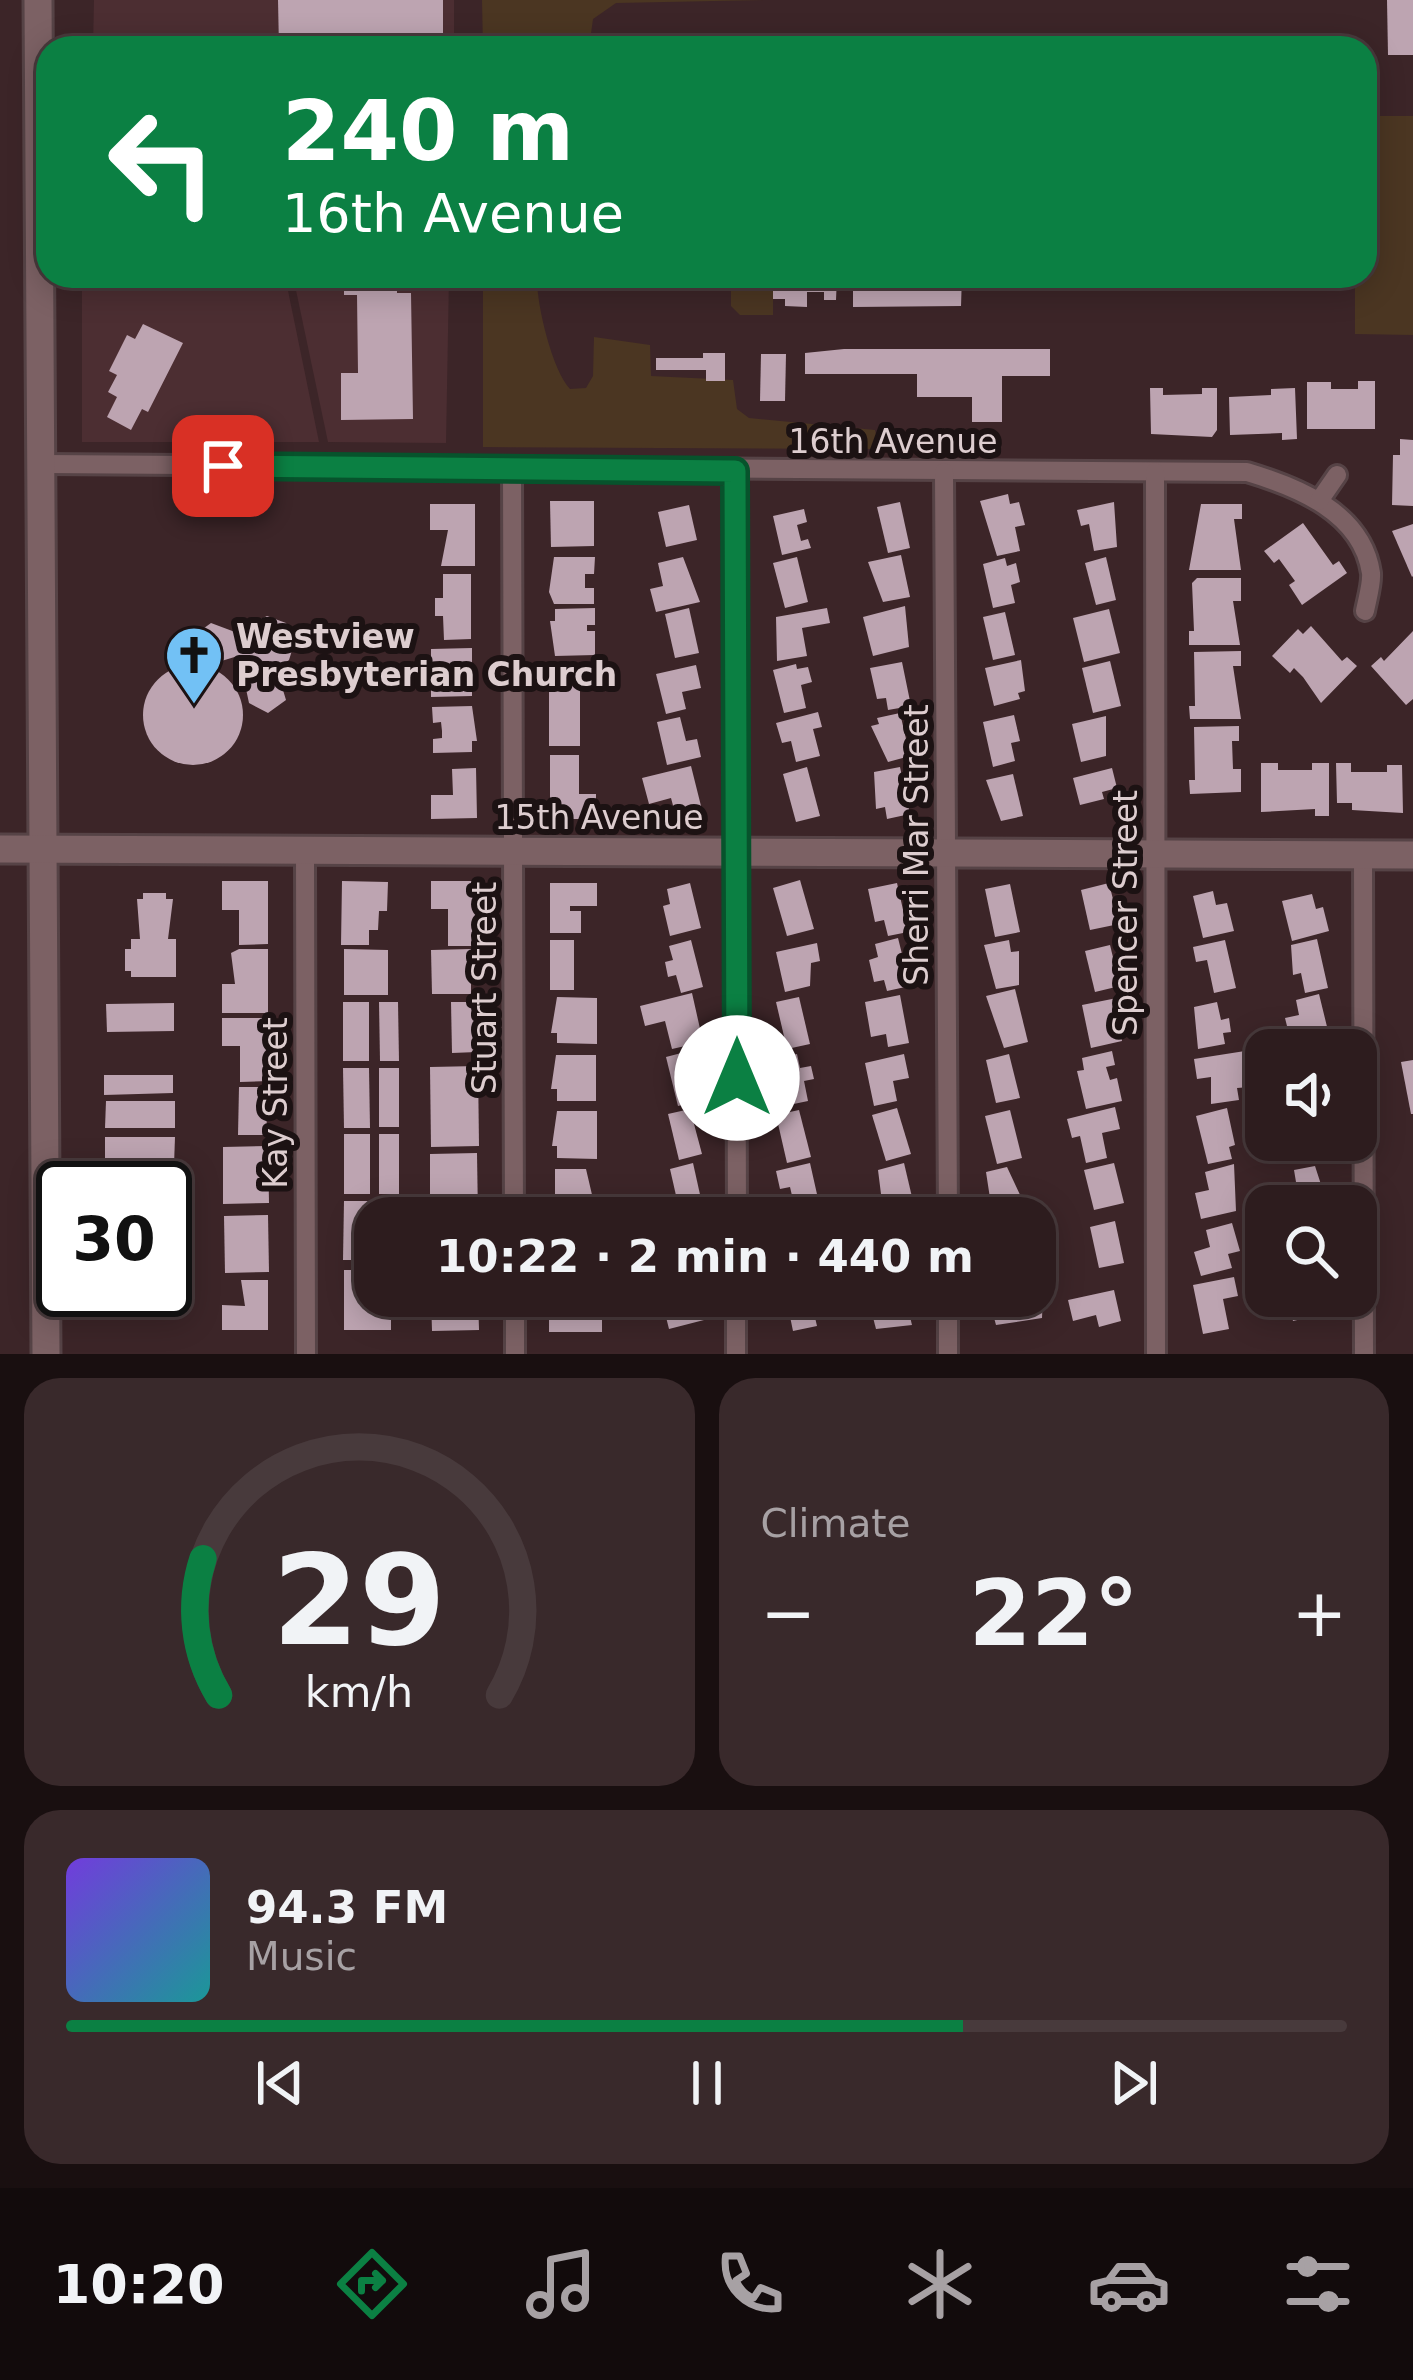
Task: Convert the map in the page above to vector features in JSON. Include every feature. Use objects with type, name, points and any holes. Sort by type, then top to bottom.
[{"type":"street","points":[[38,0],[38,36]]},
{"type":"street","points":[[42,288],[46,1354]]},
{"type":"street","name":"16th Avenue","points":[[44,464],[1247,472],[1307,490],[1350,529],[1371,573],[1365,611]]},
{"type":"street","name":"Stuart Street","points":[[512,469],[514,1197]]},
{"type":"street","points":[[735,471],[737,1197]]},
{"type":"street","name":"Sherri Mar Street","points":[[944,472],[948,1197]]},
{"type":"street","name":"Spencer Street","points":[[1155,472],[1156,1354]]},
{"type":"street","points":[[1319,501],[1337,475]]},
{"type":"street","name":"15th Avenue","points":[[0,849],[1413,855]]},
{"type":"street","name":"Kay Street","points":[[305,853],[306,1354]]},
{"type":"street","points":[[1363,855],[1364,1354]]},
{"type":"street","points":[[514,1317],[515,1354]]},
{"type":"street","points":[[736,1317],[736,1354]]},
{"type":"street","points":[[948,1317],[948,1354]]},
{"type":"shaded area","points":[[94,0],[454,0],[454,36],[93,36]]},
{"type":"shaded area","points":[[482,0],[766,0],[616,3],[593,19],[591,36],[483,36]]},
{"type":"shaded area","points":[[1377,116],[1413,116],[1413,335],[1355,334],[1355,288],[1377,288]]},
{"type":"shaded area","points":[[82,288],[287,288],[319,442],[82,442]]},
{"type":"shaded area","points":[[296,288],[449,288],[446,443],[328,442]]},
{"type":"shaded area","points":[[483,288],[538,288],[546,336],[570,389],[586,388],[593,376],[594,337],[650,345],[651,376],[733,380],[737,409],[749,418],[875,430],[879,449],[483,447]]},
{"type":"shaded area","points":[[731,288],[773,288],[773,315],[740,315],[731,306]]},
{"type":"building","points":[[278,0],[443,0],[443,36],[279,36]]},
{"type":"building","points":[[1387,0],[1413,0],[1413,55],[1388,55]]},
{"type":"building","points":[[344,288],[397,288],[397,293],[411,293],[413,419],[341,420],[341,373],[358,373],[357,295],[344,295]]},
{"type":"building","points":[[545,288],[580,288],[580,291]]},
{"type":"building","points":[[773,288],[836,288],[836,300],[824,300],[824,292],[807,292],[807,307],[785,306],[785,299],[773,299]]},
{"type":"building","points":[[853,288],[962,288],[961,306],[853,307]]},
{"type":"building","points":[[143,324],[183,343],[148,412],[142,409],[131,430],[107,417],[117,397],[108,392],[117,375],[109,371],[127,335],[135,339]]},
{"type":"building","points":[[1050,349],[1050,376],[1002,376],[1002,422],[972,422],[972,397],[917,397],[917,374],[805,374],[805,353]]},
{"type":"building","points":[[703,353],[725,353],[725,381],[706,381],[706,370],[656,370],[656,358],[703,358]]},
{"type":"building","points":[[761,354],[786,354],[785,401],[760,401]]},
{"type":"building","points":[[1358,381],[1375,381],[1375,429],[1307,429],[1307,382],[1331,382],[1331,389],[1358,389]]},
{"type":"building","points":[[1150,388],[1163,388],[1163,395],[1202,394],[1202,388],[1217,388],[1217,430],[1212,437],[1151,434]]},
{"type":"building","points":[[1295,388],[1297,439],[1282,440],[1282,433],[1230,435],[1229,397],[1271,395],[1271,389]]},
{"type":"building","points":[[1400,439],[1413,440],[1413,506],[1392,505],[1393,455],[1400,455]]},
{"type":"building","points":[[1008,494],[1010,504],[1019,502],[1025,525],[1015,527],[1020,551],[997,556],[980,501]]},
{"type":"building","points":[[550,501],[594,501],[594,546],[551,547]]},
{"type":"building","points":[[900,502],[910,548],[888,553],[877,507]]},
{"type":"building","points":[[1114,502],[1117,547],[1094,551],[1089,524],[1081,526],[1077,510]]},
{"type":"building","points":[[430,504],[475,504],[475,566],[441,566],[448,530],[430,530]]},
{"type":"building","points":[[1201,504],[1242,504],[1242,519],[1234,519],[1241,570],[1189,570]]},
{"type":"building","points":[[689,505],[697,540],[666,547],[658,512]]},
{"type":"building","points":[[804,509],[807,522],[797,525],[801,541],[808,539],[811,548],[782,555],[773,516]]},
{"type":"building","points":[[1303,523],[1333,565],[1339,561],[1347,573],[1302,605],[1289,585],[1295,581],[1279,559],[1274,563],[1264,551]]},
{"type":"building","points":[[1413,524],[1413,576],[1412,577],[1392,531]]},
{"type":"building","points":[[901,555],[910,597],[883,602],[868,562]]},
{"type":"building","points":[[554,557],[595,557],[594,574],[585,574],[585,588],[594,588],[594,604],[554,604],[549,592]]},
{"type":"building","points":[[683,557],[700,602],[656,612],[650,589],[663,586],[658,563]]},
{"type":"building","points":[[797,557],[808,602],[785,608],[773,563]]},
{"type":"building","points":[[1106,557],[1116,600],[1096,605],[1085,563]]},
{"type":"building","points":[[1005,558],[1007,566],[1016,563],[1020,582],[1011,585],[1015,603],[993,608],[983,564]]},
{"type":"building","points":[[443,574],[471,574],[471,639],[444,640],[443,616],[435,616],[435,598],[443,598]]},
{"type":"building","points":[[1197,578],[1241,578],[1241,601],[1233,601],[1240,645],[1189,645],[1189,631],[1194,631],[1192,583]]},
{"type":"building","points":[[905,606],[909,647],[873,656],[863,617]]},
{"type":"building","points":[[595,608],[595,625],[587,625],[587,631],[595,631],[595,655],[555,656],[550,621],[555,621],[555,609]]},
{"type":"building","points":[[689,608],[699,653],[675,658],[665,614]]},
{"type":"building","points":[[827,608],[830,623],[802,628],[807,656],[777,661],[776,617]]},
{"type":"building","points":[[1109,609],[1120,653],[1084,662],[1073,618]]},
{"type":"building","points":[[1005,612],[1015,655],[993,660],[983,617]]},
{"type":"building","points":[[267,616],[286,623],[295,641],[289,660],[277,670],[286,700],[268,713],[249,703],[246,689],[255,669],[241,655],[215,663],[202,657],[196,645],[200,631],[211,623],[235,632]]},
{"type":"building","points":[[1311,626],[1342,661],[1347,657],[1357,666],[1321,703],[1294,668],[1290,673],[1272,656],[1298,629],[1303,634]]},
{"type":"building","points":[[1413,631],[1413,699],[1406,705],[1371,666],[1381,657],[1384,661]]},
{"type":"building","points":[[472,648],[472,696],[431,697],[431,680],[441,680],[441,664],[431,664],[431,649]]},
{"type":"building","points":[[1241,651],[1241,666],[1233,666],[1241,719],[1190,719],[1189,706],[1195,706],[1194,652]]},
{"type":"building","points":[[1021,660],[1025,691],[1018,693],[1020,699],[994,706],[985,668]]},
{"type":"building","points":[[1110,661],[1121,706],[1093,713],[1082,668]]},
{"type":"building","points":[[902,662],[911,706],[888,710],[886,698],[877,699],[870,668]]},
{"type":"building","points":[[549,663],[580,663],[580,746],[549,746]]},
{"type":"building","points":[[796,664],[797,669],[808,667],[812,682],[801,685],[806,708],[784,713],[773,670]]},
{"type":"building","points":[[193,665],[212,669],[228,680],[239,696],[243,715],[239,734],[228,750],[212,761],[193,765],[174,761],[158,750],[147,734],[143,715],[147,696],[158,680],[174,669]]},
{"type":"building","points":[[696,665],[701,688],[682,692],[686,709],[666,714],[656,674]]},
{"type":"building","points":[[472,706],[477,741],[472,741],[472,752],[433,753],[433,739],[442,738],[442,731],[441,722],[433,723],[432,707]]},
{"type":"building","points":[[818,712],[822,727],[813,729],[820,756],[796,762],[791,741],[782,743],[776,723]]},
{"type":"building","points":[[900,713],[910,756],[888,762],[871,726],[879,724],[877,718]]},
{"type":"building","points":[[1014,715],[1020,741],[1011,743],[1015,761],[993,767],[983,722]]},
{"type":"building","points":[[1106,716],[1106,756],[1081,762],[1072,724]]},
{"type":"building","points":[[680,717],[686,741],[697,739],[701,757],[667,765],[657,722]]},
{"type":"building","points":[[1239,726],[1239,741],[1232,741],[1233,769],[1241,769],[1241,792],[1190,794],[1189,780],[1195,780],[1194,727]]},
{"type":"building","points":[[550,755],[579,755],[579,794],[596,794],[596,819],[550,819]]},
{"type":"building","points":[[1261,763],[1278,763],[1278,770],[1312,770],[1312,763],[1329,763],[1329,816],[1315,816],[1315,809],[1261,812]]},
{"type":"building","points":[[1336,763],[1351,763],[1351,772],[1387,772],[1387,765],[1402,765],[1403,813],[1352,810],[1352,803],[1337,803]]},
{"type":"building","points":[[691,766],[701,806],[675,813],[671,798],[649,804],[642,778]]},
{"type":"building","points":[[807,767],[820,816],[796,822],[783,774]]},
{"type":"building","points":[[900,767],[910,814],[887,819],[885,807],[876,809],[874,772]]},
{"type":"building","points":[[476,768],[477,818],[431,819],[431,795],[453,795],[452,769]]},
{"type":"building","points":[[1112,768],[1117,788],[1102,792],[1104,799],[1080,805],[1073,778]]},
{"type":"building","points":[[1013,774],[1023,816],[1001,821],[986,780]]},
{"type":"building","points":[[800,880],[814,929],[787,936],[773,888]]},
{"type":"building","points":[[222,881],[268,881],[268,944],[239,945],[239,910],[222,910]]},
{"type":"building","points":[[342,881],[388,882],[387,911],[379,911],[378,930],[369,930],[369,945],[341,945]]},
{"type":"building","points":[[431,881],[476,881],[476,946],[448,946],[448,909],[431,909]]},
{"type":"building","points":[[550,883],[597,883],[597,906],[570,906],[570,911],[581,911],[581,933],[550,933]]},
{"type":"building","points":[[690,883],[701,928],[670,936],[663,906],[670,904],[667,889]]},
{"type":"building","points":[[897,883],[908,932],[888,936],[884,920],[875,922],[868,889]]},
{"type":"building","points":[[1109,883],[1119,924],[1090,930],[1081,890]]},
{"type":"building","points":[[1010,884],[1020,932],[995,937],[985,889]]},
{"type":"building","points":[[1213,891],[1216,905],[1227,903],[1234,931],[1203,938],[1193,896]]},
{"type":"building","points":[[143,893],[166,893],[166,899],[173,899],[168,939],[176,939],[176,977],[131,977],[131,971],[125,971],[125,949],[131,949],[131,939],[140,939],[137,899],[143,899]]},
{"type":"building","points":[[1312,894],[1316,909],[1323,907],[1329,931],[1292,941],[1282,901]]},
{"type":"building","points":[[898,938],[910,986],[887,991],[884,980],[874,982],[869,960],[878,957],[875,944]]},
{"type":"building","points":[[1317,939],[1328,988],[1305,993],[1301,973],[1293,975],[1291,945]]},
{"type":"building","points":[[550,940],[574,940],[574,990],[550,990]]},
{"type":"building","points":[[691,940],[703,987],[681,993],[676,975],[668,977],[665,962],[673,960],[669,946]]},
{"type":"building","points":[[1009,940],[1011,952],[1019,951],[1019,985],[996,989],[984,945]]},
{"type":"building","points":[[1225,940],[1236,988],[1214,993],[1207,960],[1196,962],[1193,947]]},
{"type":"building","points":[[817,943],[820,961],[811,963],[810,986],[785,992],[776,952]]},
{"type":"building","points":[[1110,945],[1120,986],[1095,992],[1085,951]]},
{"type":"building","points":[[268,949],[268,1013],[222,1013],[222,984],[235,984],[231,953]]},
{"type":"building","points":[[344,949],[388,950],[388,995],[344,995]]},
{"type":"building","points":[[471,949],[471,994],[432,994],[431,950]]},
{"type":"building","points":[[1015,989],[1028,1042],[1004,1048],[986,996]]},
{"type":"building","points":[[692,993],[703,1042],[672,1049],[665,1021],[645,1026],[640,1006]]},
{"type":"building","points":[[1319,994],[1328,1029],[1288,1029],[1285,1018],[1299,1015],[1296,1000]]},
{"type":"building","points":[[900,995],[909,1043],[888,1047],[886,1034],[871,1037],[865,1002]]},
{"type":"building","points":[[557,997],[597,998],[597,1044],[557,1043],[557,1033],[551,1033]]},
{"type":"building","points":[[799,997],[810,1044],[787,1049],[776,1002]]},
{"type":"building","points":[[1117,998],[1122,1041],[1091,1048],[1082,1005]]},
{"type":"building","points":[[343,1002],[369,1002],[369,1061],[343,1061]]},
{"type":"building","points":[[379,1002],[398,1002],[399,1061],[380,1061]]},
{"type":"building","points":[[451,1002],[476,1002],[477,1052],[452,1053]]},
{"type":"building","points":[[1217,1002],[1221,1020],[1229,1018],[1231,1032],[1223,1033],[1225,1044],[1198,1049],[1194,1007]]},
{"type":"building","points":[[174,1003],[174,1031],[107,1032],[106,1004]]},
{"type":"building","points":[[222,1018],[268,1018],[269,1081],[240,1082],[240,1046],[222,1046]]},
{"type":"building","points":[[689,1051],[702,1100],[678,1106],[666,1057]]},
{"type":"building","points":[[1112,1051],[1115,1065],[1106,1067],[1110,1080],[1117,1078],[1122,1101],[1086,1109],[1077,1071],[1084,1070],[1082,1058]]},
{"type":"building","points":[[1245,1051],[1245,1087],[1237,1088],[1239,1100],[1211,1104],[1211,1077],[1197,1079],[1194,1059]]},
{"type":"building","points":[[797,1054],[800,1068],[811,1066],[814,1079],[804,1081],[808,1101],[784,1106],[775,1059]]},
{"type":"building","points":[[904,1054],[909,1078],[893,1081],[897,1101],[874,1106],[865,1063]]},
{"type":"building","points":[[1009,1054],[1020,1098],[996,1103],[986,1060]]},
{"type":"building","points":[[556,1055],[596,1055],[596,1101],[557,1101],[557,1089],[551,1089]]},
{"type":"building","points":[[1413,1060],[1413,1114],[1411,1114],[1401,1062]]},
{"type":"building","points":[[478,1066],[479,1146],[431,1147],[430,1067]]},
{"type":"building","points":[[343,1068],[369,1068],[370,1128],[344,1128]]},
{"type":"building","points":[[379,1068],[399,1068],[399,1127],[379,1127]]},
{"type":"building","points":[[104,1075],[173,1075],[173,1093],[104,1095]]},
{"type":"building","points":[[239,1087],[263,1087],[268,1135],[238,1135]]},
{"type":"building","points":[[106,1101],[175,1101],[175,1128],[105,1128]]},
{"type":"building","points":[[1115,1107],[1120,1129],[1102,1133],[1107,1158],[1086,1163],[1080,1136],[1072,1138],[1067,1119]]},
{"type":"building","points":[[897,1108],[911,1154],[886,1161],[872,1115]]},
{"type":"building","points":[[1227,1108],[1235,1145],[1229,1147],[1232,1159],[1208,1164],[1196,1116]]},
{"type":"building","points":[[690,1109],[702,1154],[679,1160],[668,1114]]},
{"type":"building","points":[[799,1110],[811,1157],[787,1163],[776,1115]]},
{"type":"building","points":[[1010,1110],[1022,1158],[997,1164],[985,1116]]},
{"type":"building","points":[[557,1111],[597,1111],[597,1159],[557,1158],[557,1146],[552,1146]]},
{"type":"building","points":[[344,1134],[370,1134],[370,1194],[344,1194]]},
{"type":"building","points":[[379,1134],[399,1134],[399,1194],[379,1194]]},
{"type":"building","points":[[105,1137],[175,1137],[174,1161],[105,1161]]},
{"type":"building","points":[[268,1146],[269,1203],[223,1204],[223,1147]]},
{"type":"building","points":[[477,1153],[478,1197],[430,1197],[430,1154]]},
{"type":"building","points":[[693,1163],[701,1197],[676,1197],[670,1169]]},
{"type":"building","points":[[810,1163],[818,1197],[792,1197],[790,1187],[780,1189],[776,1171]]},
{"type":"building","points":[[904,1163],[912,1197],[881,1197],[878,1170]]},
{"type":"building","points":[[1114,1163],[1124,1203],[1094,1210],[1084,1170]]},
{"type":"building","points":[[1234,1164],[1236,1211],[1201,1219],[1195,1193],[1209,1190],[1205,1172]]},
{"type":"building","points":[[1315,1166],[1321,1185],[1286,1185],[1296,1182],[1294,1170]]},
{"type":"building","points":[[1007,1167],[1021,1197],[990,1197],[986,1172]]},
{"type":"building","points":[[555,1169],[586,1169],[593,1197],[555,1197]]},
{"type":"building","points":[[344,1201],[354,1201],[354,1260],[343,1260]]},
{"type":"building","points":[[268,1215],[269,1272],[225,1273],[224,1216]]},
{"type":"building","points":[[1115,1221],[1124,1263],[1099,1268],[1090,1227]]},
{"type":"building","points":[[1232,1223],[1240,1251],[1228,1254],[1232,1268],[1201,1276],[1194,1252],[1210,1247],[1206,1230]]},
{"type":"building","points":[[344,1270],[354,1270],[354,1317],[391,1317],[391,1330],[344,1330]]},
{"type":"building","points":[[1234,1277],[1238,1296],[1223,1299],[1229,1329],[1203,1334],[1193,1285]]},
{"type":"building","points":[[241,1280],[268,1280],[268,1330],[222,1330],[222,1305],[245,1306]]},
{"type":"building","points":[[1114,1290],[1121,1321],[1099,1327],[1096,1315],[1073,1321],[1068,1300]]},
{"type":"building","points":[[432,1317],[479,1317],[479,1330],[432,1331]]},
{"type":"building","points":[[549,1317],[602,1317],[602,1332],[549,1332]]},
{"type":"building","points":[[666,1317],[703,1317],[704,1320],[669,1329]]},
{"type":"building","points":[[790,1317],[815,1317],[817,1326],[793,1331]]},
{"type":"building","points":[[873,1317],[910,1317],[912,1325],[876,1329]]},
{"type":"building","points":[[994,1317],[1042,1317],[1042,1318],[996,1325]]},
{"type":"place","name":"Westview Presbyterian Church","points":[[194,706]]},
{"type":"route","points":[[223,466],[735,471],[737,1078]]}]
